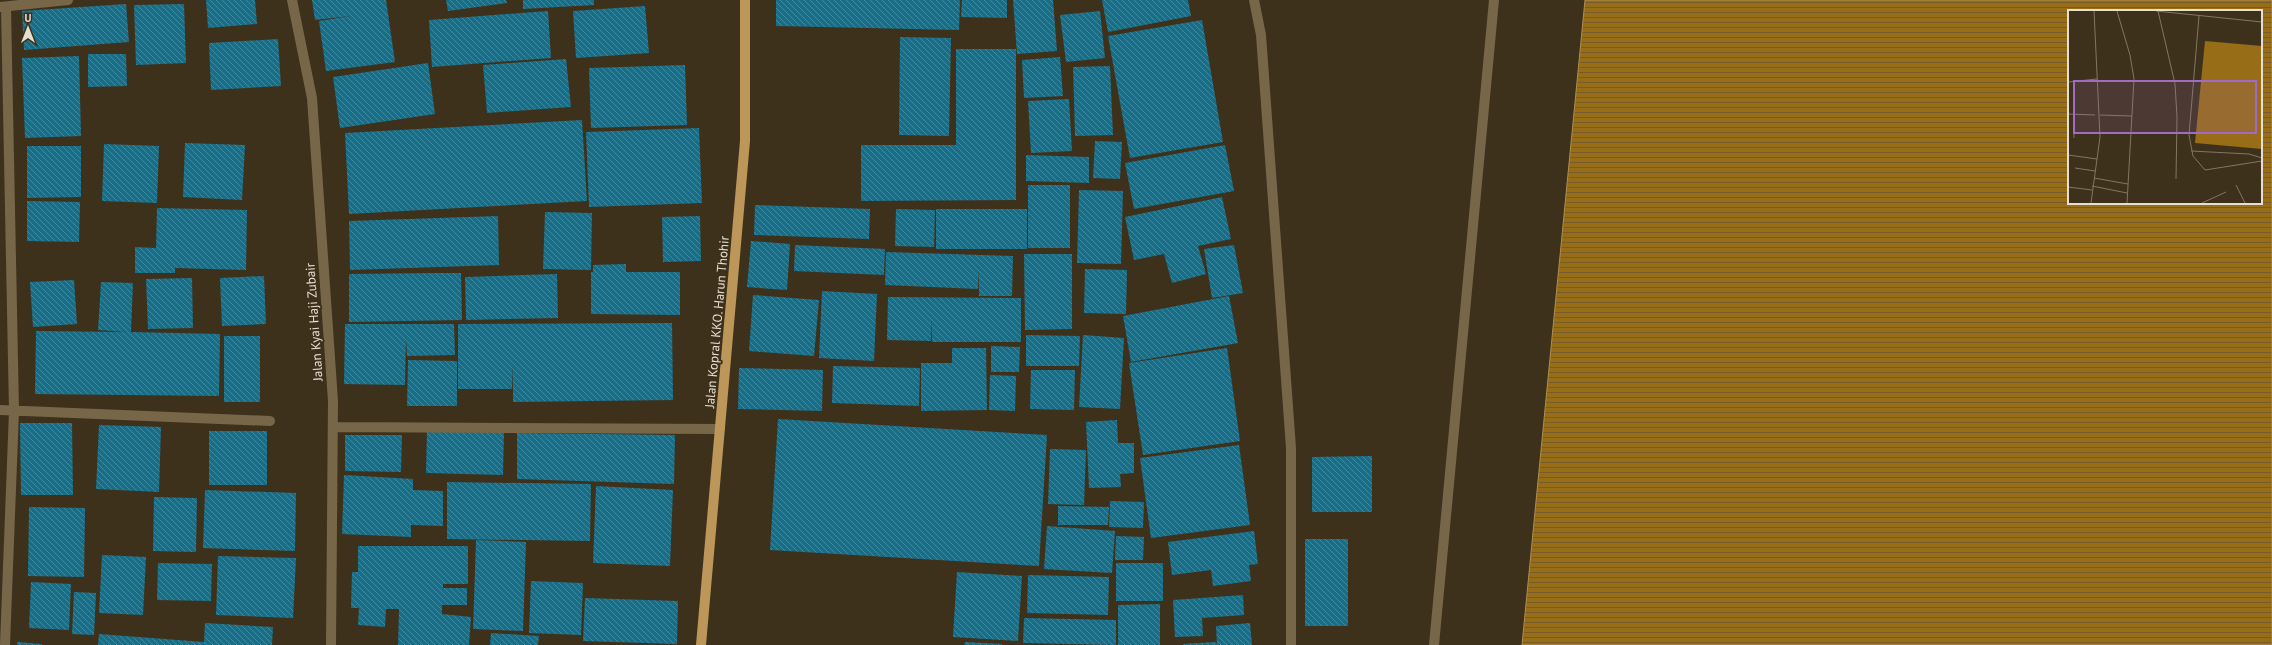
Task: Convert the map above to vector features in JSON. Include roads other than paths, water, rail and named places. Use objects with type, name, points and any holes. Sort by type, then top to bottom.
[{"type":"main road","name":"Jalan Kopral KKO. Harun Thohir","points":[[702,645],[745,141],[745,0]]},
{"type":"street","points":[[5,645],[14,411],[3,7],[68,0]]},
{"type":"street","name":"Jalan Kyai Haji Zubair","points":[[292,0],[312,98],[333,401],[330,645]]},
{"type":"street","points":[[1254,0],[1261,34],[1291,448],[1291,645]]},
{"type":"street","points":[[1434,645],[1494,0]]},
{"type":"street","points":[[0,410],[270,422]]},
{"type":"street","points":[[333,427],[720,429]]}]
